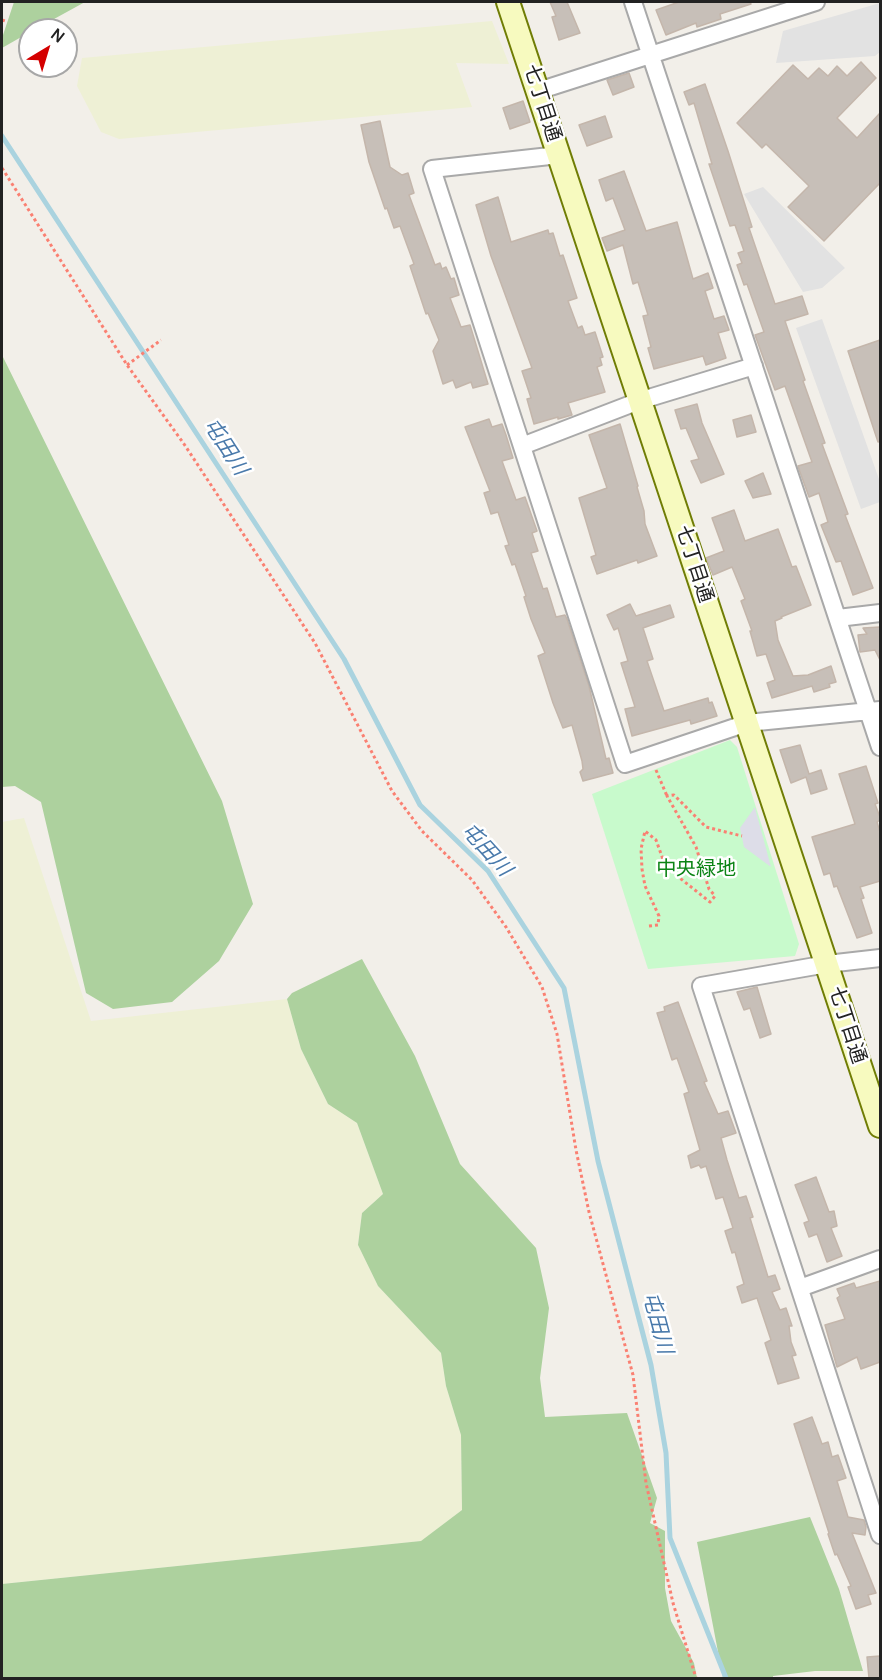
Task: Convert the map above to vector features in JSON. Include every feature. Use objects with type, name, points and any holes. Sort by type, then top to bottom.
[{"type":"street","name":"七丁目通","points":[[508,2],[880,1126]]},
{"type":"street","points":[[633,2],[838,618],[875,711],[880,747]]},
{"type":"street","points":[[538,91],[816,2]]},
{"type":"street","points":[[559,155],[432,169],[625,764],[747,723],[875,711]]},
{"type":"street","points":[[522,446],[639,401],[754,366]]},
{"type":"street","points":[[838,618],[880,613]]},
{"type":"street","points":[[880,958],[827,964],[701,986],[880,1535]]},
{"type":"street","points":[[800,1288],[880,1259]]},
{"type":"path","points":[[2,168],[127,365],[184,444],[315,643],[392,791],[422,831],[472,880],[506,927],[542,987],[557,1034],[576,1150],[589,1212],[633,1375],[648,1494],[673,1603],[696,1678]]},
{"type":"path","points":[[127,365],[161,340]]},
{"type":"path","points":[[649,926],[658,925],[659,916],[645,886],[642,869],[641,849],[645,831],[656,840],[664,862],[676,875],[710,902],[715,896],[710,889],[696,847],[654,766]]},
{"type":"path","points":[[668,796],[674,795],[706,827],[742,836]]},
{"type":"green space","points":[[14,2],[85,2],[56,18],[18,18],[18,39],[2,48],[2,38]]},
{"type":"green space","points":[[492,21],[509,64],[456,63],[472,107],[119,139],[101,132],[77,86],[82,58]]},
{"type":"green space","points":[[2,355],[222,801],[253,904],[219,961],[172,1002],[113,1009],[86,993],[41,802],[15,786],[2,787]]},
{"type":"green space","name":"中央緑地","points":[[730,740],[737,747],[799,944],[795,956],[648,969],[592,794]]},
{"type":"green space","points":[[24,818],[91,1021],[287,999],[301,1049],[328,1104],[357,1123],[383,1194],[362,1213],[358,1245],[378,1286],[441,1353],[446,1386],[461,1435],[462,1510],[422,1541],[2,1584],[2,822]]},
{"type":"green space","points":[[362,959],[415,1056],[460,1164],[536,1248],[549,1308],[540,1378],[545,1417],[627,1413],[657,1498],[650,1523],[665,1531],[665,1588],[671,1621],[694,1663],[697,1678],[2,1678],[2,1584],[421,1541],[462,1510],[461,1435],[446,1386],[441,1353],[378,1286],[358,1245],[362,1213],[383,1194],[357,1123],[328,1104],[301,1049],[287,999],[292,993]]},
{"type":"green space","points":[[810,1517],[839,1589],[863,1671],[815,1671],[773,1676],[773,1678],[723,1678],[697,1542]]},
{"type":"shaded area","points":[[880,3],[880,52],[875,56],[776,63],[783,31]]},
{"type":"shaded area","points":[[763,187],[845,268],[822,288],[803,292],[744,194]]},
{"type":"shaded area","points":[[822,319],[880,482],[880,502],[861,509],[796,328]]},
{"type":"shaded area","points":[[755,807],[771,867],[744,847],[740,828]]},
{"type":"building","points":[[550,2],[567,2],[580,33],[559,40],[552,17],[556,16]]},
{"type":"building","points":[[679,2],[750,2],[751,4],[720,14],[721,19],[697,27],[696,23],[666,35],[656,10]]},
{"type":"building","points":[[861,62],[876,78],[837,118],[857,138],[880,113],[880,183],[824,241],[788,207],[809,186],[766,144],[762,148],[737,123],[793,65],[808,79],[819,68],[828,76],[837,66],[847,76]]},
{"type":"building","points":[[629,73],[634,87],[613,95],[607,80]]},
{"type":"building","points":[[705,84],[775,304],[802,296],[808,314],[785,321],[825,443],[822,444],[848,514],[845,515],[873,588],[853,595],[841,561],[836,562],[821,525],[828,522],[819,493],[809,497],[800,472],[798,466],[812,462],[785,386],[775,390],[755,335],[764,332],[747,284],[744,285],[737,265],[742,263],[738,253],[744,251],[735,225],[730,226],[709,164],[712,164],[694,103],[689,105],[684,92]]},
{"type":"building","points":[[523,101],[530,122],[510,129],[503,108]]},
{"type":"building","points":[[605,116],[612,137],[587,146],[579,125]]},
{"type":"building","points":[[380,121],[390,167],[402,175],[408,173],[414,193],[409,195],[435,265],[440,263],[442,269],[446,267],[451,279],[454,278],[459,295],[450,298],[461,327],[470,325],[488,384],[473,388],[471,382],[456,388],[453,380],[443,384],[433,351],[439,340],[428,313],[426,314],[410,266],[414,264],[400,226],[394,228],[387,208],[385,209],[369,162],[361,125]]},
{"type":"building","points":[[624,171],[646,231],[677,222],[693,279],[708,273],[713,288],[705,291],[714,319],[724,316],[729,330],[718,333],[726,358],[706,365],[703,356],[654,369],[643,316],[648,315],[638,282],[633,284],[623,245],[607,251],[602,238],[625,230],[613,198],[606,201],[599,180]]},
{"type":"building","points":[[498,197],[511,242],[548,230],[549,234],[553,233],[577,298],[568,301],[578,328],[582,326],[585,335],[595,332],[603,357],[600,358],[602,365],[597,367],[605,392],[568,403],[572,415],[534,424],[527,399],[531,398],[522,371],[532,368],[491,256],[476,205]]},
{"type":"building","points":[[880,340],[880,441],[878,442],[848,351]]},
{"type":"building","points":[[697,404],[702,423],[724,474],[701,483],[691,461],[699,459],[686,428],[681,429],[675,410]]},
{"type":"building","points":[[751,415],[756,432],[737,437],[733,420]]},
{"type":"building","points":[[489,419],[492,427],[502,424],[506,435],[513,458],[502,461],[516,500],[525,497],[537,531],[532,533],[538,551],[531,553],[543,589],[547,588],[556,617],[565,615],[567,619],[589,686],[606,759],[609,758],[613,773],[583,781],[580,772],[583,769],[582,761],[572,725],[563,728],[553,703],[538,656],[545,653],[531,619],[515,564],[512,565],[505,546],[509,545],[498,512],[491,514],[484,493],[490,491],[465,427]]},
{"type":"building","points":[[620,424],[638,486],[645,524],[657,556],[638,563],[637,560],[597,574],[591,557],[596,555],[579,498],[607,488],[589,435]]},
{"type":"building","points":[[763,473],[771,494],[753,498],[745,481]]},
{"type":"building","points":[[734,510],[745,541],[778,529],[792,567],[796,566],[811,605],[775,621],[778,640],[793,676],[808,675],[831,666],[836,682],[829,684],[830,687],[814,692],[812,686],[772,698],[767,683],[775,680],[766,654],[757,656],[750,631],[752,631],[741,601],[745,599],[732,567],[713,575],[706,558],[724,551],[712,518]]},
{"type":"building","points":[[630,604],[636,616],[670,605],[674,617],[643,628],[653,659],[647,661],[664,711],[708,698],[717,716],[691,724],[690,720],[632,736],[625,709],[635,707],[621,663],[628,661],[618,628],[614,630],[607,615]]},
{"type":"building","points":[[880,627],[880,660],[875,650],[860,652],[858,635],[867,634],[863,628]]},
{"type":"building","points":[[800,745],[809,774],[821,770],[827,789],[811,794],[806,777],[791,783],[780,750]]},
{"type":"building","points":[[866,766],[880,817],[877,822],[880,832],[880,881],[860,887],[864,898],[861,899],[872,933],[857,938],[837,886],[834,887],[830,873],[824,875],[812,837],[855,824],[839,774]]},
{"type":"building","points":[[757,987],[771,1034],[760,1038],[750,1008],[744,1010],[737,992]]},
{"type":"building","points":[[678,1002],[707,1081],[704,1082],[718,1114],[728,1111],[736,1133],[721,1138],[739,1198],[746,1196],[753,1217],[750,1218],[768,1277],[775,1275],[780,1289],[772,1292],[780,1310],[786,1308],[792,1326],[789,1326],[791,1342],[796,1355],[792,1356],[799,1378],[778,1384],[765,1343],[771,1340],[757,1298],[742,1303],[737,1287],[744,1284],[735,1252],[732,1253],[725,1231],[733,1228],[723,1197],[716,1199],[706,1166],[701,1168],[699,1165],[691,1168],[688,1156],[700,1150],[684,1094],[689,1092],[677,1058],[672,1060],[657,1013],[665,1011],[664,1007]]},
{"type":"building","points":[[816,1177],[829,1212],[834,1211],[837,1226],[831,1228],[842,1256],[827,1262],[817,1234],[809,1237],[804,1223],[809,1221],[795,1185]]},
{"type":"building","points":[[880,1281],[880,1362],[861,1369],[857,1357],[837,1367],[825,1325],[845,1319],[837,1298],[840,1296],[837,1289],[854,1283],[856,1288]]},
{"type":"building","points":[[812,1417],[822,1444],[828,1442],[832,1457],[838,1455],[846,1478],[837,1481],[848,1517],[864,1520],[866,1527],[865,1535],[852,1533],[876,1593],[868,1595],[871,1604],[856,1609],[848,1587],[851,1586],[837,1554],[835,1555],[794,1424]]},
{"type":"building","points":[[880,1656],[880,1678],[869,1678],[867,1657]]},
{"type":"waterway","name":"屯田川","points":[[2,136],[344,659],[420,805],[488,871],[564,988],[598,1161],[651,1365],[666,1453],[670,1538],[726,1678]]}]
